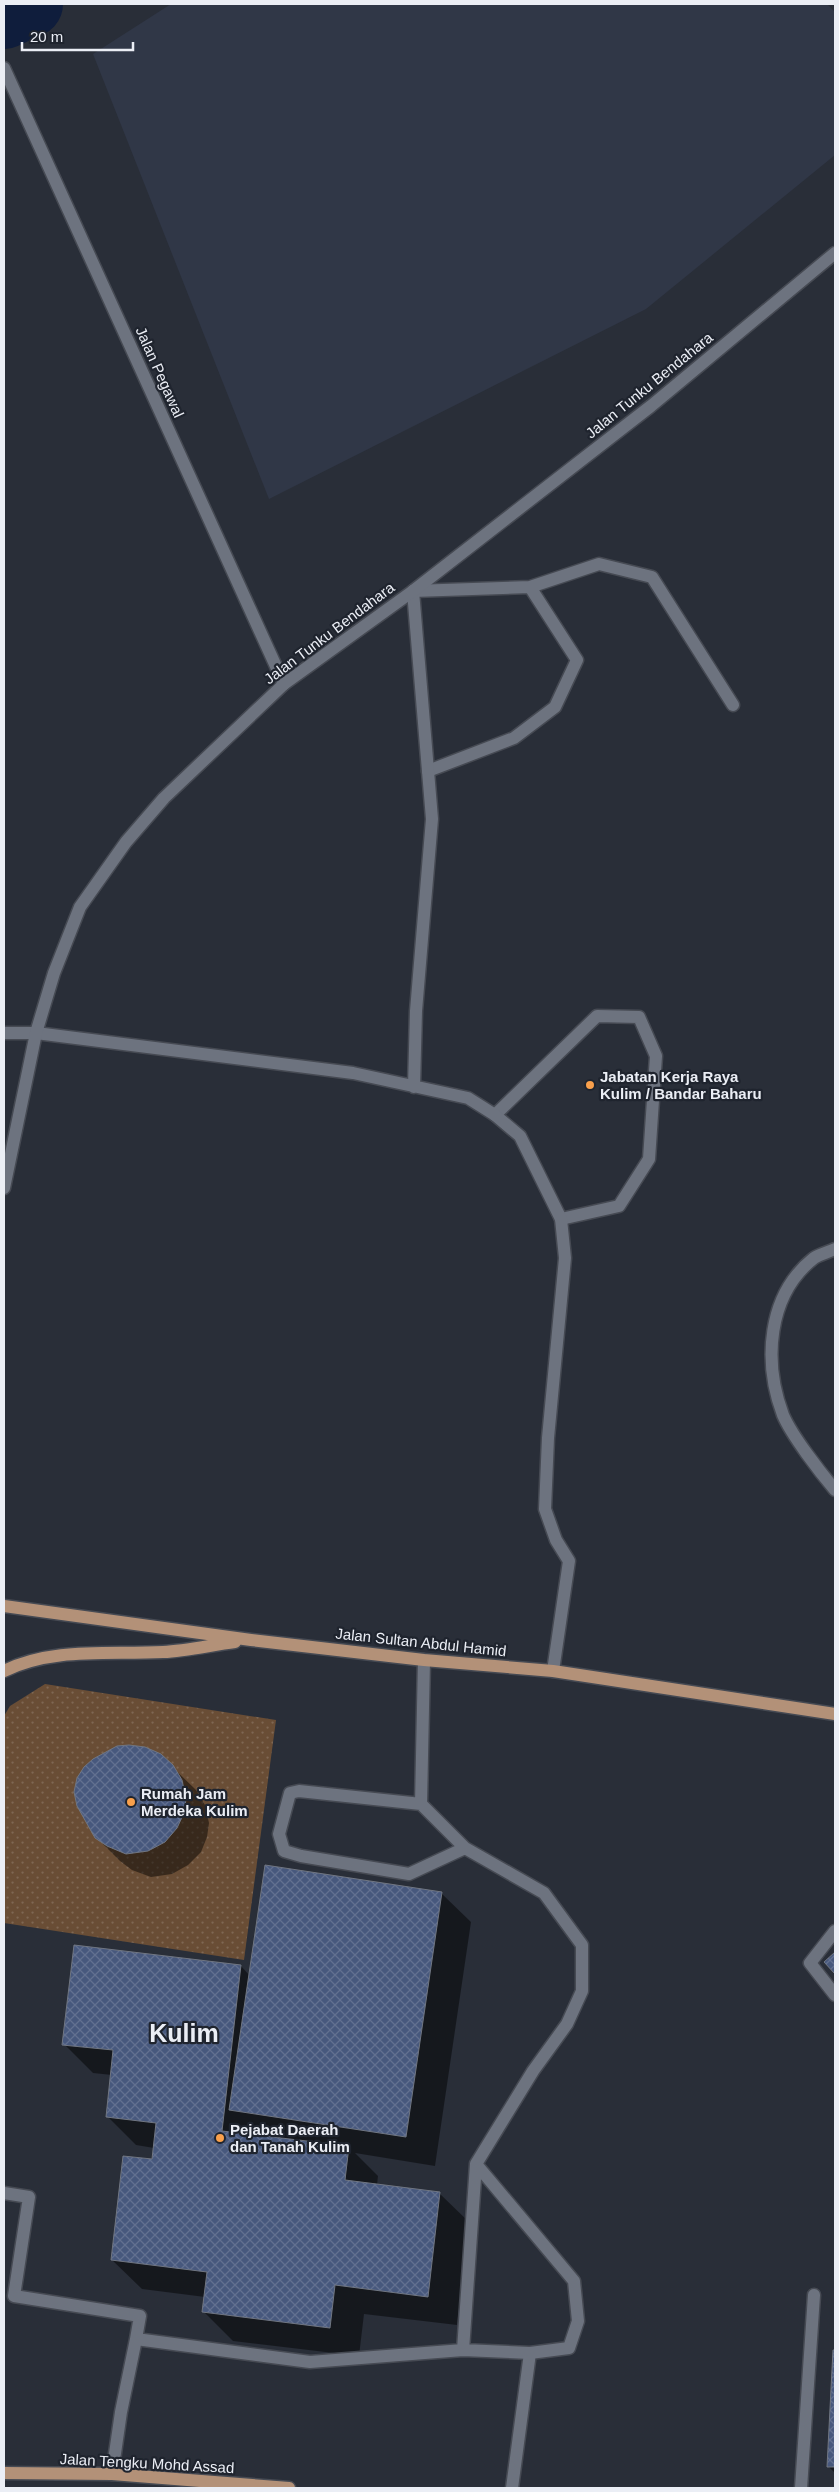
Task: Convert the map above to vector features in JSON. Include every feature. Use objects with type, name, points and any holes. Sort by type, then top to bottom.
[{"type":"main road","name":"Jalan Sultan Abdul Hamid","points":[[4,1606],[251,1640],[424,1660],[553,1671],[835,1714]]},
{"type":"main road","points":[[4,1671],[22,1662],[49,1657],[126,1651],[163,1652],[251,1640]]},
{"type":"main road","name":"Jalan Tengku Mohd Assad","points":[[4,2473],[112,2474],[289,2488]]},
{"type":"street","name":"Jalan Pegawal","points":[[5,71],[284,684]]},
{"type":"street","name":"Jalan Tunku Bendahara","points":[[4,1188],[36,1033],[54,973],[80,907],[126,842],[164,798],[284,684],[413,591],[651,406],[835,253]]},
{"type":"street","points":[[414,1086],[416,1011],[432,819],[413,591],[530,587],[599,564],[652,577],[733,705]]},
{"type":"street","points":[[428,771],[514,738],[555,707],[577,660],[530,587]]},
{"type":"street","points":[[496,1115],[597,1016],[639,1017],[656,1056],[649,1159],[619,1206],[561,1219]]},
{"type":"street","points":[[4,1033],[36,1033],[353,1073],[468,1098],[496,1115],[520,1136],[561,1219],[565,1258],[548,1438],[545,1509],[556,1540],[569,1561],[553,1671]]},
{"type":"street","points":[[835,1249],[815,1258],[788,1284],[774,1320],[771,1367],[784,1416],[817,1469],[835,1490]]},
{"type":"street","points":[[421,1804],[424,1660]]},
{"type":"street","points":[[463,2350],[476,2164],[533,2071],[567,2024],[582,1991],[582,1945],[544,1893],[465,1848],[421,1804],[299,1792],[290,1793],[279,1834],[284,1851],[409,1874],[465,1848]]},
{"type":"street","points":[[835,1931],[810,1963],[835,1995]]},
{"type":"street","points":[[136,2338],[310,2362],[463,2350],[530,2353],[569,2348],[578,2321],[574,2281],[476,2164]]},
{"type":"street","points":[[4,2193],[29,2197],[14,2296],[140,2316],[112,2474]]},
{"type":"street","points":[[801,2488],[814,2295]]},
{"type":"street","points":[[512,2488],[530,2353]]},
{"type":"shaded area","points":[[171,4],[827,4],[835,12],[835,155],[646,309],[269,499],[93,54]]},
{"type":"shaded area","points":[[45,1684],[276,1720],[244,1960],[4,1923],[4,1716],[10,1706]]},
{"type":"building","name":"Rumah Jam Merdeka Kulim","points":[[117,1746],[145,1747],[161,1754],[173,1765],[182,1780],[186,1799],[184,1813],[177,1828],[165,1842],[148,1851],[126,1854],[107,1846],[95,1838],[77,1806],[74,1792],[77,1778],[84,1767],[93,1759]]},
{"type":"building","points":[[265,1865],[442,1892],[406,2137],[229,2110]]},
{"type":"building","name":"Pejabat Daerah dan Tanah Kulim","points":[[74,1945],[241,1965],[222,2131],[349,2146],[345,2180],[440,2192],[428,2297],[335,2285],[330,2328],[202,2312],[207,2272],[111,2260],[123,2156],[152,2159],[156,2123],[106,2117],[113,2050],[62,2045]]},
{"type":"building","points":[[835,1952],[835,1974],[824,1962]]},
{"type":"building","points":[[833,2350],[835,2350],[835,2467],[827,2467]]},
{"type":"waterway","points":[[4,16],[30,4]]},
{"type":"place","name":"Jabatan Kerja Raya Kulim / Bandar Baharu","points":[[590,1085]]},
{"type":"place","name":"Rumah Jam Merdeka Kulim","points":[[131,1802]]},
{"type":"place","name":"Pejabat Daerah dan Tanah Kulim","points":[[220,2138]]},
{"type":"district","name":"Kulim","points":[[184,2033]]}]
